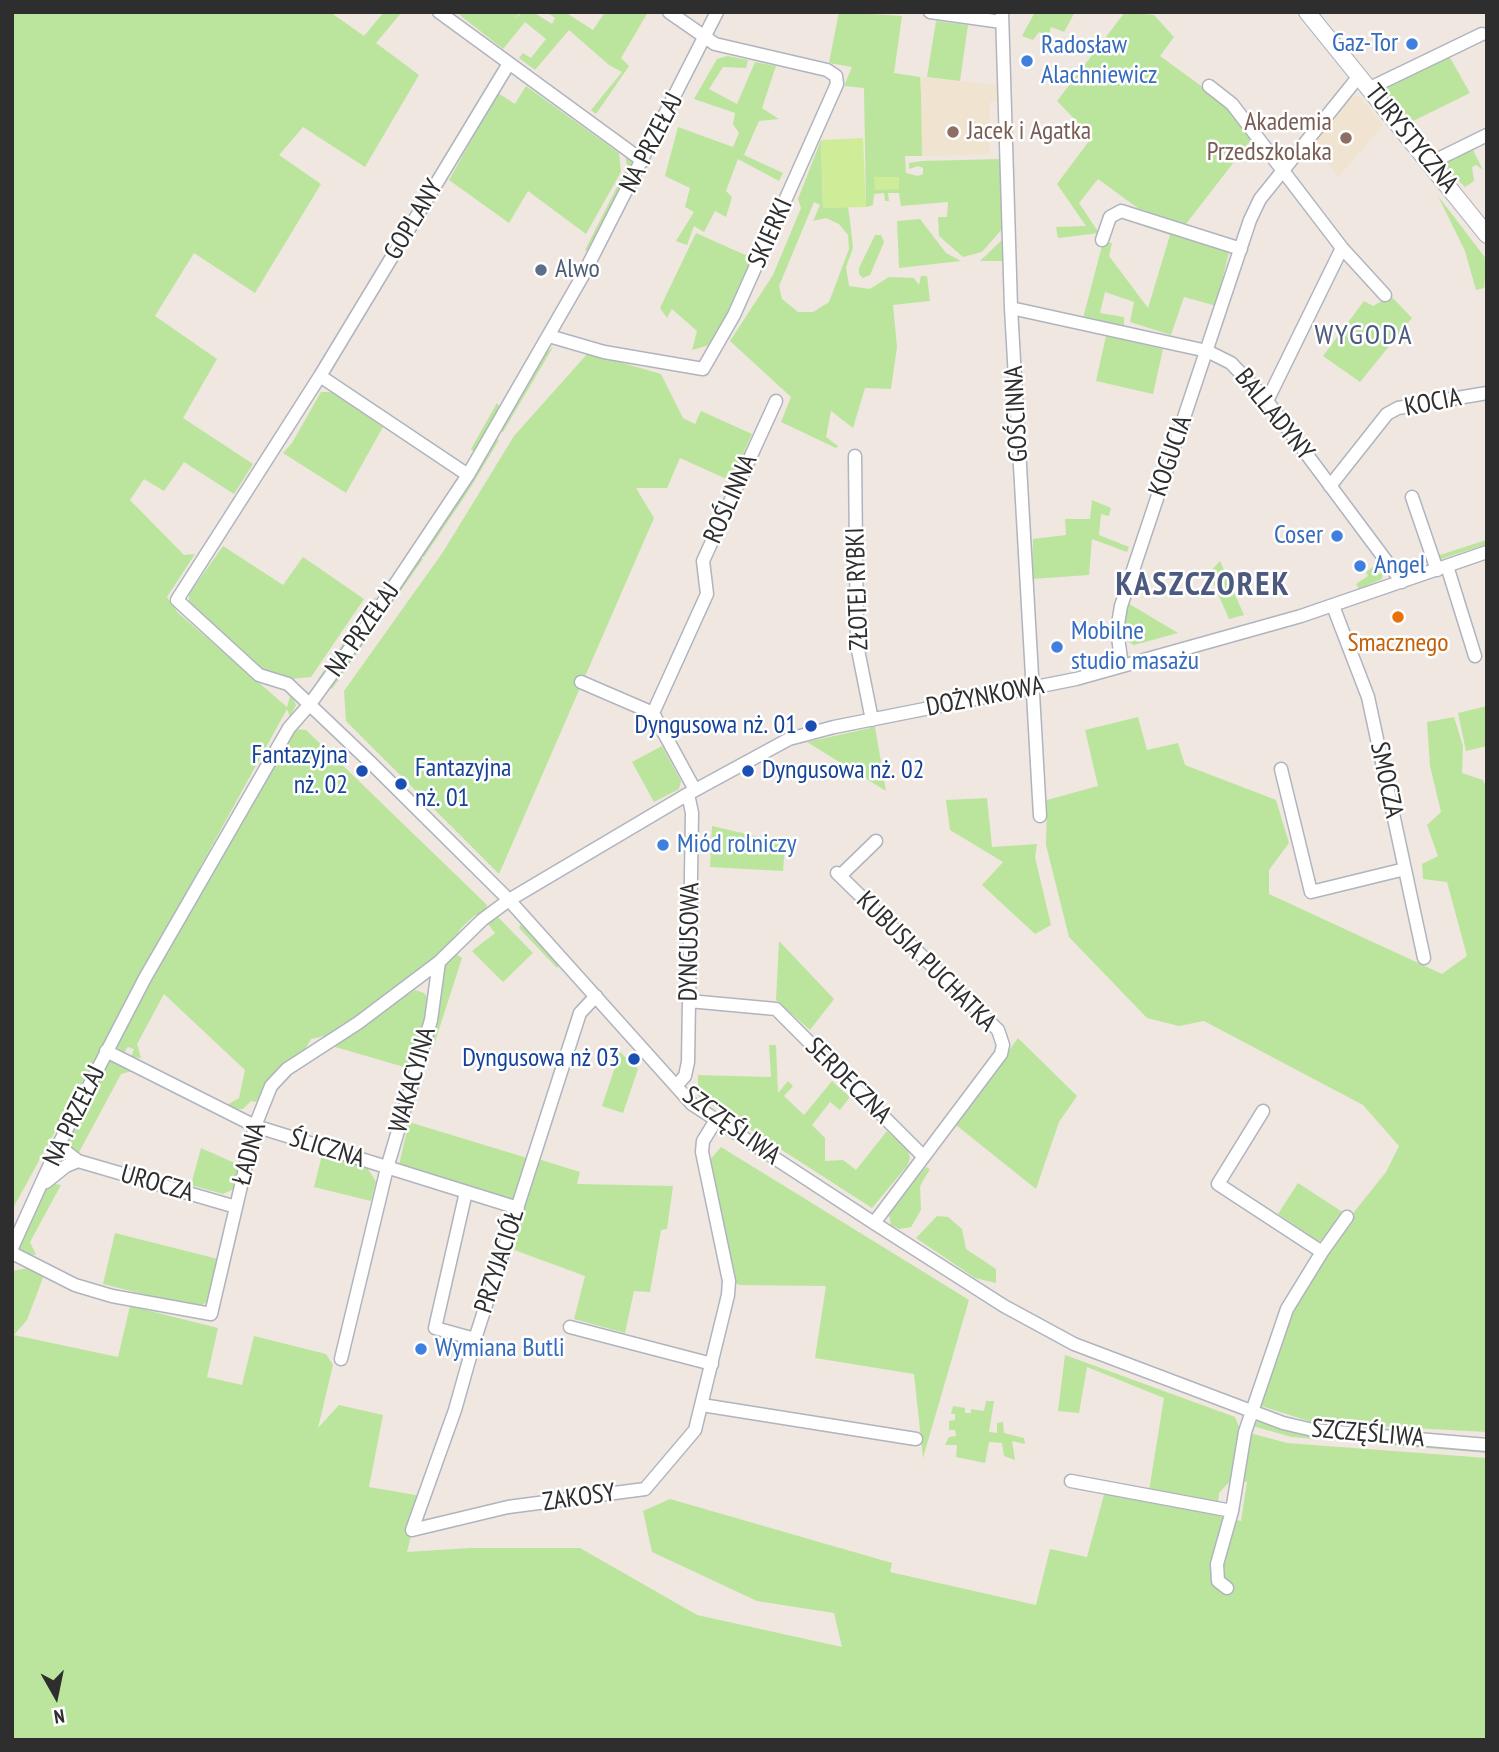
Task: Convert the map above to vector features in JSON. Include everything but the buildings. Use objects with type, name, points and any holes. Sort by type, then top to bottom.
[{"type":"main road","name":"TURYSTYCZNA","points":[[1307,12],[1487,234]]},
{"type":"street","points":[[439,12],[508,65],[643,161]]},
{"type":"street","points":[[669,12],[705,38]]},
{"type":"street","name":"NA PRZEŁAJ","points":[[12,1250],[106,1051],[289,728],[310,704],[468,475],[549,336],[643,161],[717,12]]},
{"type":"street","points":[[930,12],[1002,17]]},
{"type":"street","name":"GOŚCINNA","points":[[1002,17],[1011,308],[1040,816]]},
{"type":"street","points":[[1365,82],[1482,34]]},
{"type":"street","name":"SKIERKI","points":[[549,336],[604,352],[703,369],[734,315],[838,80],[827,70],[719,46],[705,38]]},
{"type":"street","name":"GOPLANY","points":[[177,600],[320,376],[508,65]]},
{"type":"street","name":"KOGUCIA","points":[[1122,666],[1117,631],[1121,606],[1255,209],[1284,169],[1365,82]]},
{"type":"street","points":[[1209,86],[1231,104],[1284,169],[1342,248],[1385,295]]},
{"type":"street","points":[[1430,163],[1487,135]]},
{"type":"street","points":[[1102,240],[1110,217],[1121,211],[1241,248]]},
{"type":"street","points":[[1268,401],[1342,248]]},
{"type":"street","name":"BALLADYNY","points":[[1011,308],[1207,351],[1238,368],[1268,401],[1402,582]]},
{"type":"street","points":[[320,376],[468,475]]},
{"type":"street","name":"KOCIA","points":[[1331,486],[1387,414],[1398,408],[1487,393]]},
{"type":"street","name":"ROŚLINNA","points":[[653,713],[708,594],[703,561],[776,401]]},
{"type":"street","name":"ZŁOTEJ RYBKI","points":[[855,456],[857,645],[872,720]]},
{"type":"street","points":[[1412,497],[1475,656]]},
{"type":"street","name":"DOŻYNKOWA","points":[[509,900],[691,792],[789,739],[1032,688],[1122,666],[1333,606],[1487,552]]},
{"type":"street","name":"SZCZĘŚLIWA","points":[[177,600],[259,675],[288,684],[310,704],[509,900],[691,1104],[874,1223],[1004,1306],[1074,1344],[1252,1412],[1306,1429],[1487,1445]]},
{"type":"street","name":"SMOCZA","points":[[1333,606],[1368,697],[1424,958]]},
{"type":"street","points":[[581,682],[653,713],[691,792]]},
{"type":"street","points":[[1281,769],[1311,892],[1405,869]]},
{"type":"street","name":"DYNGUSOWA","points":[[676,1086],[685,1076],[688,1065],[691,792]]},
{"type":"street","name":"KUBUSIA PUCHATKA","points":[[876,841],[838,874],[998,1030],[1001,1037],[1001,1054],[923,1156]]},
{"type":"street","name":"ŁADNA","points":[[12,1250],[75,1285],[112,1296],[211,1314],[254,1126],[268,1092],[280,1075],[358,1023],[439,962],[482,920],[509,900]]},
{"type":"street","name":"WAKACYJNA","points":[[341,1360],[387,1168],[431,1020],[439,962]]},
{"type":"street","name":"PRZYJACIÓŁ","points":[[412,1530],[455,1410],[475,1339],[580,1013],[596,996]]},
{"type":"street","name":"SERDECZNA","points":[[689,1001],[776,1009],[923,1156]]},
{"type":"street","name":"ŚLICZNA","points":[[106,1051],[254,1126],[518,1208]]},
{"type":"street","points":[[1263,1111],[1214,1181],[1322,1252]]},
{"type":"street","name":"ZAKOSY","points":[[412,1530],[508,1507],[645,1489],[695,1430],[729,1282],[702,1152],[703,1141],[716,1120]]},
{"type":"street","name":"UROCZA","points":[[60,1147],[78,1161],[236,1207]]},
{"type":"street","points":[[874,1223],[923,1156]]},
{"type":"street","points":[[41,1188],[56,1172],[78,1161]]},
{"type":"street","points":[[466,1192],[435,1328],[475,1339]]},
{"type":"street","points":[[1227,1588],[1218,1581],[1217,1564],[1232,1511],[1245,1432],[1287,1309],[1347,1217]]},
{"type":"street","points":[[570,1327],[712,1364]]},
{"type":"street","points":[[702,1405],[916,1439]]},
{"type":"street","points":[[1071,1482],[1232,1511]]},
{"type":"shaded area","points":[[920,77],[997,85],[998,101],[990,102],[990,154],[922,156]]},
{"type":"shaded area","name":"Akademia Przedszkolaka","points":[[1352,96],[1359,96],[1383,125],[1338,177],[1313,144]]},
{"type":"green space","points":[[12,12],[330,12],[364,36],[384,12],[402,12],[376,43],[419,75],[365,167],[303,127],[279,155],[321,184],[255,293],[194,253],[155,316],[217,359],[183,418],[253,464],[234,494],[184,462],[164,491],[144,479],[130,500],[184,555],[195,554],[167,597],[177,612],[287,707],[291,693],[296,705],[290,717],[287,709],[12,1210]]},
{"type":"green space","points":[[456,12],[520,12],[515,19],[522,12],[533,12],[552,24],[555,18],[546,12],[565,12],[593,30],[605,12],[648,12],[621,58],[629,66],[596,114],[591,110],[622,72],[609,65],[569,30],[535,70],[519,58],[523,53],[531,58],[546,39],[525,22],[503,49]]},
{"type":"green space","points":[[839,12],[902,16],[894,73],[920,77],[921,94],[922,156],[905,156],[906,173],[918,176],[923,174],[923,168],[918,166],[909,169],[909,163],[922,161],[1001,159],[1003,228],[982,252],[963,257],[939,236],[938,217],[947,217],[948,202],[901,206],[899,193],[888,193],[889,201],[885,201],[884,193],[874,194],[873,205],[866,207],[864,88],[844,86],[852,67],[829,63]]},
{"type":"green space","points":[[1035,12],[1075,12],[1064,32],[1051,27],[1049,35],[1039,32],[1033,40],[1022,36]]},
{"type":"green space","points":[[1125,12],[1154,15],[1174,37],[1160,56],[1204,88],[1210,80],[1207,87],[1229,106],[1262,147],[1259,150],[1251,140],[1186,224],[1139,209],[1098,179],[1079,203],[1099,233],[1058,238],[1056,227],[1086,226],[1057,184],[1092,137],[1057,101]]},
{"type":"green space","points":[[936,21],[968,25],[960,81],[927,77]]},
{"type":"green space","points":[[727,56],[748,60],[746,68],[723,67],[709,89],[737,104],[755,62],[776,66],[762,108],[779,119],[759,121],[744,155],[783,173],[779,181],[738,159],[726,191],[732,197],[726,217],[715,211],[704,232],[694,226],[687,245],[676,241],[694,212],[685,207],[690,188],[665,176],[678,127],[733,147],[739,133],[733,124],[735,113],[694,99],[717,59]]},
{"type":"green space","points":[[1449,56],[1470,93],[1409,123],[1408,115],[1400,111],[1383,86]]},
{"type":"green space","points":[[526,86],[619,153],[621,172],[586,234],[528,191],[509,223],[449,180],[498,93],[515,104]]},
{"type":"green space","points":[[863,138],[866,207],[823,208],[821,140]]},
{"type":"green space","points":[[821,140],[823,208],[848,207],[853,248],[846,267],[849,286],[870,289],[889,277],[914,278],[919,285],[921,276],[927,276],[930,301],[893,305],[897,347],[891,389],[865,388],[853,428],[831,411],[826,437],[838,446],[836,448],[781,422],[791,397],[730,341],[773,275],[801,208],[798,199]],"holes":[[[814,202],[820,205],[813,221],[826,218],[839,224],[848,235],[849,249],[829,302],[813,312],[798,312],[782,299],[779,286]]]},
{"type":"green space","points":[[1471,146],[1483,170],[1476,165],[1472,167],[1474,181],[1465,187],[1441,163]]},
{"type":"green space","points":[[625,153],[633,163],[587,251],[585,250],[627,167]]},
{"type":"green space","points":[[874,177],[899,177],[899,189],[875,190]]},
{"type":"green space","points":[[1438,196],[1487,260],[1484,288],[1476,290],[1465,251]]},
{"type":"green space","points":[[920,219],[946,253],[961,261],[899,268],[897,221]]},
{"type":"green space","points":[[1139,221],[1229,252],[1215,310],[1213,305],[1184,297],[1171,335],[1130,322],[1134,302],[1105,292],[1100,313],[1124,317],[1124,327],[1083,318],[1103,242],[1112,243],[1109,256],[1148,308],[1170,235],[1137,224]]},
{"type":"green space","points":[[696,233],[752,258],[713,344],[692,350],[697,331],[672,309],[667,318],[660,308]]},
{"type":"green space","points":[[875,235],[881,235],[884,242],[870,275],[863,278],[859,274],[859,268]]},
{"type":"green space","points":[[1004,238],[1004,261],[980,261]]},
{"type":"green space","points":[[1391,296],[1412,318],[1360,382],[1323,356],[1364,301],[1373,306]]},
{"type":"green space","points":[[1106,336],[1163,349],[1153,394],[1096,381]]},
{"type":"green space","points":[[553,347],[503,432],[500,430],[544,354]]},
{"type":"green space","points":[[588,353],[661,374],[683,418],[695,424],[701,411],[752,434],[731,481],[680,458],[667,488],[636,488],[654,518],[499,874],[346,721],[344,691],[443,552],[514,436]]},
{"type":"green space","points":[[321,392],[331,392],[383,427],[346,493],[283,453],[292,443]]},
{"type":"green space","points":[[497,403],[501,409],[474,452],[471,449]]},
{"type":"green space","points":[[496,438],[499,440],[469,490],[424,557],[421,556]]},
{"type":"green space","points":[[1092,500],[1111,508],[1109,516],[1101,514],[1099,535],[1129,547],[1127,552],[1092,539],[1089,575],[1032,579],[1033,539],[1066,535],[1065,519],[1090,519]]},
{"type":"green space","points":[[1486,540],[1487,544],[1438,560],[1437,556]]},
{"type":"green space","points":[[223,546],[283,585],[303,557],[364,599],[311,677],[291,679],[262,670],[189,603],[189,594]]},
{"type":"green space","points":[[420,557],[423,559],[332,689],[329,686]]},
{"type":"green space","points":[[1220,561],[1244,615],[1229,619],[1209,573]]},
{"type":"green space","points":[[1374,566],[1379,574],[1383,572],[1382,579],[1359,589],[1356,584],[1368,576],[1366,572]]},
{"type":"green space","points":[[376,597],[377,601],[321,680],[318,679]]},
{"type":"green space","points":[[1126,602],[1178,633],[1134,645],[1127,641],[1123,625]]},
{"type":"green space","points":[[1487,706],[1487,746],[1466,751],[1458,713]]},
{"type":"green space","points":[[1138,717],[1147,750],[1178,743],[1185,765],[1276,800],[1289,843],[1269,870],[1269,894],[1442,974],[1467,956],[1447,882],[1423,879],[1422,864],[1438,856],[1427,825],[1441,812],[1430,766],[1427,722],[1454,717],[1463,746],[1462,773],[1483,780],[1487,789],[1487,1432],[1315,1423],[1261,1406],[1292,1313],[1343,1226],[1386,1172],[1399,1146],[1363,1105],[1204,1021],[1179,1026],[1147,1018],[1069,937],[1046,845],[1047,800],[1098,786],[1085,730]]},
{"type":"green space","points":[[875,727],[886,791],[807,742]]},
{"type":"green space","points":[[294,729],[306,730],[486,904],[488,909],[474,916],[461,928],[453,942],[408,980],[338,1033],[311,1039],[303,1053],[275,1073],[256,1102],[251,1101],[243,1109],[238,1109],[227,1105],[239,1098],[245,1070],[164,994],[137,1044],[141,1058],[131,1057],[134,1049],[128,1047],[124,1053],[114,1045]]},
{"type":"green space","points":[[662,746],[681,781],[679,789],[654,802],[632,762]]},
{"type":"green space","points":[[987,798],[992,847],[1037,844],[1035,857],[1051,925],[1035,934],[982,885],[1003,862],[950,830],[946,800]]},
{"type":"green space","points":[[712,826],[785,843],[783,871],[710,867]]},
{"type":"green space","points":[[497,916],[533,953],[503,982],[472,951],[495,933],[487,923]]},
{"type":"green space","points":[[522,922],[559,964],[557,968],[519,928]]},
{"type":"green space","points":[[779,941],[834,999],[810,1030],[776,1000]]},
{"type":"green space","points":[[456,954],[462,958],[434,1045],[430,1042],[443,967]]},
{"type":"green space","points":[[415,990],[424,993],[432,1005],[411,1069],[332,1046]]},
{"type":"green space","points":[[1018,1038],[1077,1096],[1059,1122],[1036,1189],[956,1125]]},
{"type":"green space","points":[[769,1045],[776,1045],[778,1093],[788,1081],[793,1086],[784,1096],[804,1115],[832,1081],[850,1097],[840,1110],[830,1102],[812,1125],[825,1138],[825,1161],[843,1160],[856,1170],[887,1131],[908,1150],[910,1158],[907,1166],[872,1208],[698,1096],[698,1075],[771,1077]]},
{"type":"green space","points":[[620,1052],[638,1069],[623,1113],[602,1106]]},
{"type":"green space","points":[[113,1058],[132,1071],[121,1074],[77,1156],[69,1154],[65,1142],[107,1059]]},
{"type":"green space","points":[[409,1122],[527,1158],[513,1200],[399,1165]]},
{"type":"green space","points":[[721,1147],[969,1300],[923,1458],[914,1374],[815,1358],[826,1286],[739,1285],[734,1282],[709,1161]]},
{"type":"green space","points":[[201,1148],[239,1165],[234,1189],[223,1194],[191,1185]]},
{"type":"green space","points":[[322,1155],[368,1169],[376,1182],[371,1201],[314,1187]]},
{"type":"green space","points":[[538,1159],[580,1172],[577,1184],[673,1186],[667,1229],[661,1230],[650,1292],[634,1291],[625,1333],[574,1319],[585,1276],[509,1248]]},
{"type":"green space","points":[[926,1167],[930,1169],[920,1186],[921,1210],[911,1227],[899,1229],[891,1225],[888,1211]]},
{"type":"green space","points":[[50,1183],[61,1185],[30,1242],[36,1255],[24,1254],[18,1246],[44,1188]]},
{"type":"green space","points":[[1298,1183],[1344,1213],[1325,1240],[1318,1241],[1278,1214]]},
{"type":"green space","points":[[937,1216],[948,1217],[962,1229],[966,1249],[996,1269],[996,1283],[975,1278],[916,1238]]},
{"type":"green space","points":[[115,1233],[218,1259],[208,1301],[198,1308],[103,1284]]},
{"type":"green space","points":[[29,1268],[44,1275],[27,1320],[14,1335],[118,1357],[130,1306],[218,1328],[207,1377],[242,1385],[254,1336],[326,1354],[333,1365],[318,1428],[339,1405],[383,1415],[369,1487],[421,1496],[407,1552],[470,1548],[580,1548],[697,1615],[842,1647],[834,1613],[757,1601],[652,1552],[643,1511],[670,1499],[892,1563],[890,1572],[1036,1605],[1050,1549],[1087,1557],[1105,1491],[1241,1521],[1247,1482],[1241,1481],[1250,1433],[1287,1443],[1487,1458],[1487,1740],[12,1740],[12,1271]]},
{"type":"green space","points":[[1065,1355],[1235,1417],[1240,1430],[1233,1478],[1219,1493],[1218,1503],[1149,1491],[1164,1398],[1087,1367],[1079,1413],[1058,1411]]},
{"type":"green space","points":[[986,1401],[994,1401],[989,1432],[997,1433],[997,1423],[1003,1422],[1004,1433],[1024,1438],[1025,1444],[1012,1441],[1015,1460],[1004,1456],[1002,1443],[989,1442],[985,1463],[956,1457],[957,1445],[945,1445],[949,1437],[956,1436],[955,1430],[949,1430],[949,1421],[955,1420],[955,1414],[951,1414],[953,1406],[965,1408],[965,1413],[971,1413],[971,1409],[984,1411]]},
{"type":"green space","points":[[1259,1420],[1487,1448],[1487,1453],[1292,1437],[1252,1426]]},
{"type":"place","name":"Gaz-Tor","points":[[1412,44]]},
{"type":"place","name":"Radosław Alachniewicz","points":[[1027,61]]},
{"type":"place","name":"Jacek i Agatka","points":[[953,132]]},
{"type":"place","name":"Akademia Przedszkolaka","points":[[1346,138]]},
{"type":"place","name":"Alwo","points":[[541,270]]},
{"type":"place","name":"Coser","points":[[1337,536]]},
{"type":"place","name":"Angel","points":[[1360,566]]},
{"type":"place","name":"Smacznego","points":[[1398,617]]},
{"type":"place","name":"Mobilne studio masażu","points":[[1057,647]]},
{"type":"place","name":"Dyngusowa nż. 01","points":[[811,726]]},
{"type":"place","name":"Fantazyjna nż. 02","points":[[362,771]]},
{"type":"place","name":"Dyngusowa nż. 02","points":[[748,771]]},
{"type":"place","name":"Fantazyjna nż. 01","points":[[401,784]]},
{"type":"place","name":"Miód rolniczy","points":[[663,845]]},
{"type":"place","name":"Dyngusowa nż 03","points":[[634,1059]]},
{"type":"place","name":"Wymiana Butli","points":[[421,1349]]},
{"type":"district","name":"WYGODA","points":[[1364,336]]},
{"type":"district","name":"KASZCZOREK","points":[[1203,586]]}]
